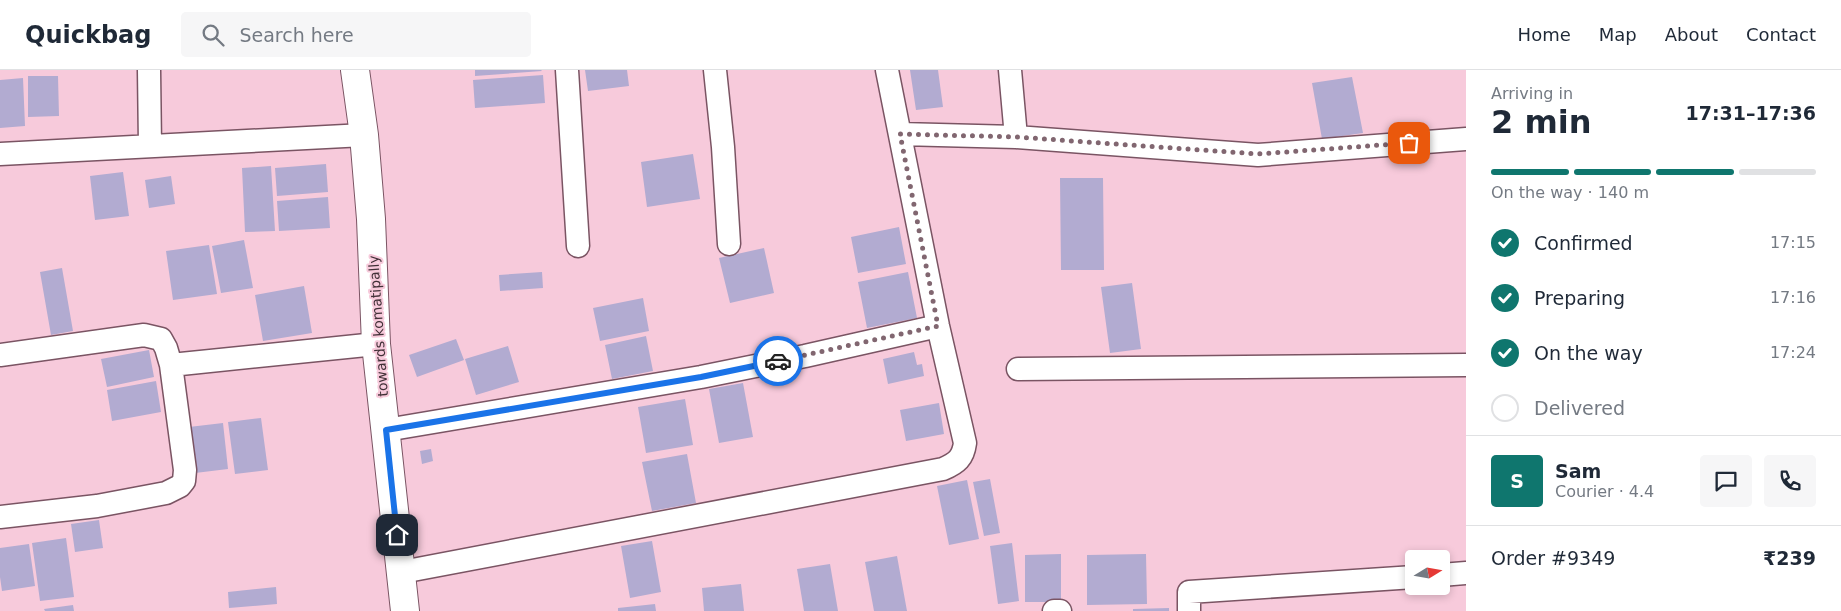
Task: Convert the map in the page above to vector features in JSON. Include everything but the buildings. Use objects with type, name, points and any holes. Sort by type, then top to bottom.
[{"type":"street","points":[[149,70],[150,146]]},
{"type":"street","name":"towards komatipally","points":[[355,70],[364,134],[373,255],[376,344],[405,611]]},
{"type":"street","points":[[566,70],[578,246]]},
{"type":"street","points":[[715,70],[723,146],[729,244]]},
{"type":"street","points":[[402,572],[943,469],[957,462],[963,453],[965,443],[938,326],[887,70]]},
{"type":"street","points":[[1010,70],[1016,137]]},
{"type":"street","points":[[0,154],[364,134]]},
{"type":"street","points":[[900,134],[1016,137],[1258,154],[1466,139]]},
{"type":"street","points":[[386,430],[701,377],[938,326]]},
{"type":"street","points":[[0,355],[144,335],[161,338],[171,365],[186,470],[184,481],[180,486],[166,493],[98,506],[0,517]]},
{"type":"street","points":[[171,365],[376,344]]},
{"type":"street","points":[[1018,369],[1466,365]]},
{"type":"street","points":[[1450,574],[1466,573]]},
{"type":"street","points":[[1189,611],[1189,592],[1405,577]]},
{"type":"street","points":[[1054,611],[1060,611]]},
{"type":"way so far","points":[[778,361],[938,326],[900,134],[1016,137],[1258,154],[1409,143]]},
{"type":"route","points":[[397,535],[386,430],[701,377],[778,361]]}]
